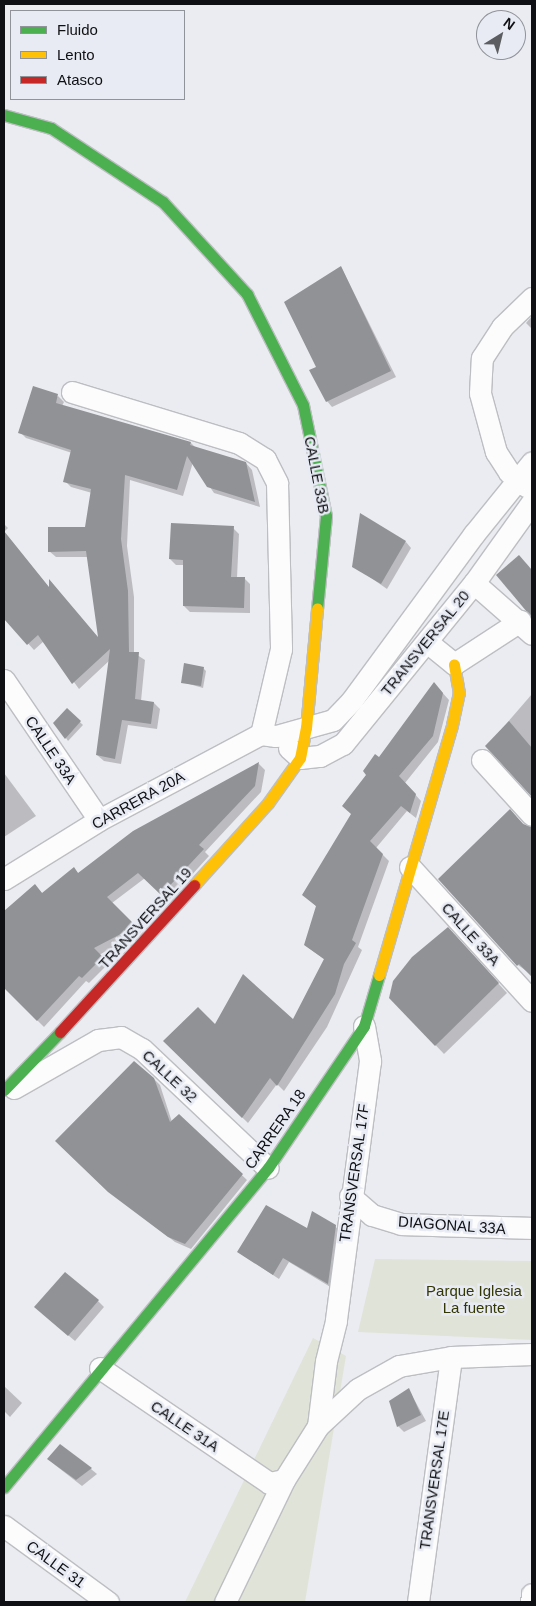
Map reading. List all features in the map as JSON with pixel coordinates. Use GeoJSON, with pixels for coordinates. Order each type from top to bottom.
{"type":"FeatureCollection","features":[{"type":"Feature","properties":{"kind":"main road","name":"CALLE 33B"},"geometry":{"type":"LineString","coordinates":[[4,115],[51,128],[163,202],[247,294],[303,404],[326,516],[306,728],[300,758]]}},
{"type":"Feature","properties":{"kind":"main road","name":"CARRERA 18"},"geometry":{"type":"LineString","coordinates":[[4,1487],[100,1368],[268,1168],[364,1026],[452,725],[459,692],[454,664]]}},
{"type":"Feature","properties":{"kind":"main road","name":"TRANSVERSAL 19"},"geometry":{"type":"LineString","coordinates":[[4,1092],[96,994],[255,817],[300,758]]}},
{"type":"Feature","properties":{"kind":"street"},"geometry":{"type":"LineString","coordinates":[[524,484],[496,452],[480,393],[482,358],[502,327],[532,298]]}},
{"type":"Feature","properties":{"kind":"street"},"geometry":{"type":"LineString","coordinates":[[72,392],[240,443],[265,460],[277,483],[281,649],[269,735],[300,758]]}},
{"type":"Feature","properties":{"kind":"street","name":"TRANSVERSAL 20"},"geometry":{"type":"LineString","coordinates":[[306,728],[334,720],[352,700],[524,484],[532,462]]}},
{"type":"Feature","properties":{"kind":"street","name":"TRANSVERSAL 20"},"geometry":{"type":"LineString","coordinates":[[300,758],[320,756],[343,744],[474,583],[532,502]]}},
{"type":"Feature","properties":{"kind":"street"},"geometry":{"type":"LineString","coordinates":[[427,642],[454,664],[526,628],[474,583]]}},
{"type":"Feature","properties":{"kind":"street","name":"CALLE 33A"},"geometry":{"type":"LineString","coordinates":[[4,680],[99,820]]}},
{"type":"Feature","properties":{"kind":"street","name":"CARRERA 20A"},"geometry":{"type":"LineString","coordinates":[[4,879],[99,820],[269,735],[306,728]]}},
{"type":"Feature","properties":{"kind":"street"},"geometry":{"type":"LineString","coordinates":[[482,760],[532,815]]}},
{"type":"Feature","properties":{"kind":"street","name":"CALLE 33A"},"geometry":{"type":"LineString","coordinates":[[410,867],[532,1001]]}},
{"type":"Feature","properties":{"kind":"street","name":"TRANSVERSAL 17F"},"geometry":{"type":"LineString","coordinates":[[318,1426],[326,1361],[336,1321],[350,1196],[370,1061],[364,1026]]}},
{"type":"Feature","properties":{"kind":"street","name":"CALLE 32"},"geometry":{"type":"LineString","coordinates":[[4,1092],[98,1040],[121,1037],[142,1049],[268,1168]]}},
{"type":"Feature","properties":{"kind":"street","name":"DIAGONAL 33A"},"geometry":{"type":"LineString","coordinates":[[350,1196],[372,1215],[400,1224],[532,1228]]}},
{"type":"Feature","properties":{"kind":"street"},"geometry":{"type":"LineString","coordinates":[[225,1602],[277,1482],[318,1426],[358,1389],[400,1366],[451,1357],[532,1354]]}},
{"type":"Feature","properties":{"kind":"street","name":"TRANSVERSAL 17E"},"geometry":{"type":"LineString","coordinates":[[418,1602],[451,1357]]}},
{"type":"Feature","properties":{"kind":"street","name":"CALLE 31A"},"geometry":{"type":"LineString","coordinates":[[100,1368],[277,1482]]}},
{"type":"Feature","properties":{"kind":"street","name":"CALLE 31"},"geometry":{"type":"LineString","coordinates":[[4,1526],[108,1602]]}},
{"type":"Feature","properties":{"kind":"street"},"geometry":{"type":"LineString","coordinates":[[531,1602],[532,1594]]}},
{"type":"Feature","properties":{"kind":"green space","name":"Parque Iglesia La fuente"},"geometry":{"type":"Polygon","coordinates":[[[375,1259],[532,1261],[532,1340],[358,1332],[375,1259]]]}},
{"type":"Feature","properties":{"kind":"green space"},"geometry":{"type":"Polygon","coordinates":[[[313,1338],[346,1356],[305,1602],[185,1602],[313,1338]]]}},
{"type":"Feature","properties":{"kind":"building"},"geometry":{"type":"Polygon","coordinates":[[[341,266],[391,371],[326,402],[309,370],[316,367],[284,302],[341,266]]]}},
{"type":"Feature","properties":{"kind":"building"},"geometry":{"type":"Polygon","coordinates":[[[33,386],[58,394],[56,403],[191,442],[190,445],[246,462],[255,502],[207,487],[187,456],[177,490],[125,475],[121,539],[128,591],[129,652],[139,652],[135,699],[154,702],[151,724],[122,720],[115,759],[96,755],[110,649],[72,684],[38,635],[27,645],[4,619],[4,531],[49,587],[49,579],[98,637],[86,551],[48,552],[48,527],[85,527],[91,489],[63,482],[71,450],[18,433],[33,386]]]}},
{"type":"Feature","properties":{"kind":"building"},"geometry":{"type":"Polygon","coordinates":[[[360,513],[406,541],[381,584],[352,567],[360,513]]]}},
{"type":"Feature","properties":{"kind":"building"},"geometry":{"type":"Polygon","coordinates":[[[171,523],[234,526],[231,577],[245,577],[244,608],[183,606],[183,560],[169,559],[171,523]]]}},
{"type":"Feature","properties":{"kind":"building"},"geometry":{"type":"Polygon","coordinates":[[[519,555],[532,570],[532,618],[496,575],[519,555]]]}},
{"type":"Feature","properties":{"kind":"building"},"geometry":{"type":"Polygon","coordinates":[[[184,663],[204,667],[201,686],[181,683],[184,663]]]}},
{"type":"Feature","properties":{"kind":"building"},"geometry":{"type":"Polygon","coordinates":[[[434,682],[443,693],[433,736],[399,776],[416,794],[410,813],[401,806],[370,841],[383,854],[352,940],[356,943],[344,964],[335,994],[277,1086],[270,1078],[242,1118],[163,1041],[198,1007],[215,1024],[243,974],[293,1019],[324,959],[304,945],[316,906],[302,895],[351,814],[342,806],[366,775],[363,771],[375,754],[379,757],[434,682]]]}},
{"type":"Feature","properties":{"kind":"building"},"geometry":{"type":"Polygon","coordinates":[[[67,708],[81,721],[65,739],[53,723],[67,708]]]}},
{"type":"Feature","properties":{"kind":"building"},"geometry":{"type":"Polygon","coordinates":[[[509,721],[532,748],[532,797],[485,746],[509,721]]]}},
{"type":"Feature","properties":{"kind":"building"},"geometry":{"type":"Polygon","coordinates":[[[259,762],[255,786],[199,845],[204,849],[161,895],[138,873],[107,897],[136,926],[94,948],[103,957],[82,978],[79,976],[37,1021],[4,988],[4,911],[35,884],[42,893],[74,867],[78,873],[133,831],[259,762]]]}},
{"type":"Feature","properties":{"kind":"building"},"geometry":{"type":"Polygon","coordinates":[[[510,809],[523,824],[532,827],[532,977],[519,964],[517,966],[438,879],[510,809]]]}},
{"type":"Feature","properties":{"kind":"building"},"geometry":{"type":"Polygon","coordinates":[[[448,927],[499,983],[435,1046],[389,998],[393,981],[412,957],[448,927]]]}},
{"type":"Feature","properties":{"kind":"building"},"geometry":{"type":"Polygon","coordinates":[[[134,1061],[154,1078],[170,1122],[179,1114],[243,1174],[185,1244],[168,1237],[108,1192],[55,1141],[134,1061]]]}},
{"type":"Feature","properties":{"kind":"building"},"geometry":{"type":"Polygon","coordinates":[[[266,1205],[307,1228],[312,1211],[336,1225],[328,1284],[283,1258],[273,1275],[237,1252],[266,1205]]]}},
{"type":"Feature","properties":{"kind":"building"},"geometry":{"type":"Polygon","coordinates":[[[65,1272],[99,1300],[68,1336],[34,1307],[65,1272]]]}},
{"type":"Feature","properties":{"kind":"building"},"geometry":{"type":"Polygon","coordinates":[[[409,1388],[421,1415],[397,1427],[389,1401],[409,1388]]]}},
{"type":"Feature","properties":{"kind":"building"},"geometry":{"type":"Polygon","coordinates":[[[60,1444],[92,1468],[76,1480],[47,1459],[60,1444]]]}},
{"type":"Feature","properties":{"kind":"traffic: fast"},"geometry":{"type":"LineString","coordinates":[[4,115],[51,128],[163,202],[247,294],[303,405],[326,516],[317,609]]}},
{"type":"Feature","properties":{"kind":"traffic: fast"},"geometry":{"type":"LineString","coordinates":[[4,1487],[268,1168],[364,1026],[379,975]]}},
{"type":"Feature","properties":{"kind":"traffic: fast"},"geometry":{"type":"LineString","coordinates":[[4,1090],[60,1032]]}},
{"type":"Feature","properties":{"kind":"traffic: slow"},"geometry":{"type":"LineString","coordinates":[[194,885],[268,803],[300,758],[306,728],[317,609]]}},
{"type":"Feature","properties":{"kind":"traffic: slow"},"geometry":{"type":"LineString","coordinates":[[379,975],[452,725],[459,693],[454,664]]}},
{"type":"Feature","properties":{"kind":"traffic: jam"},"geometry":{"type":"LineString","coordinates":[[60,1032],[194,885]]}}]}
